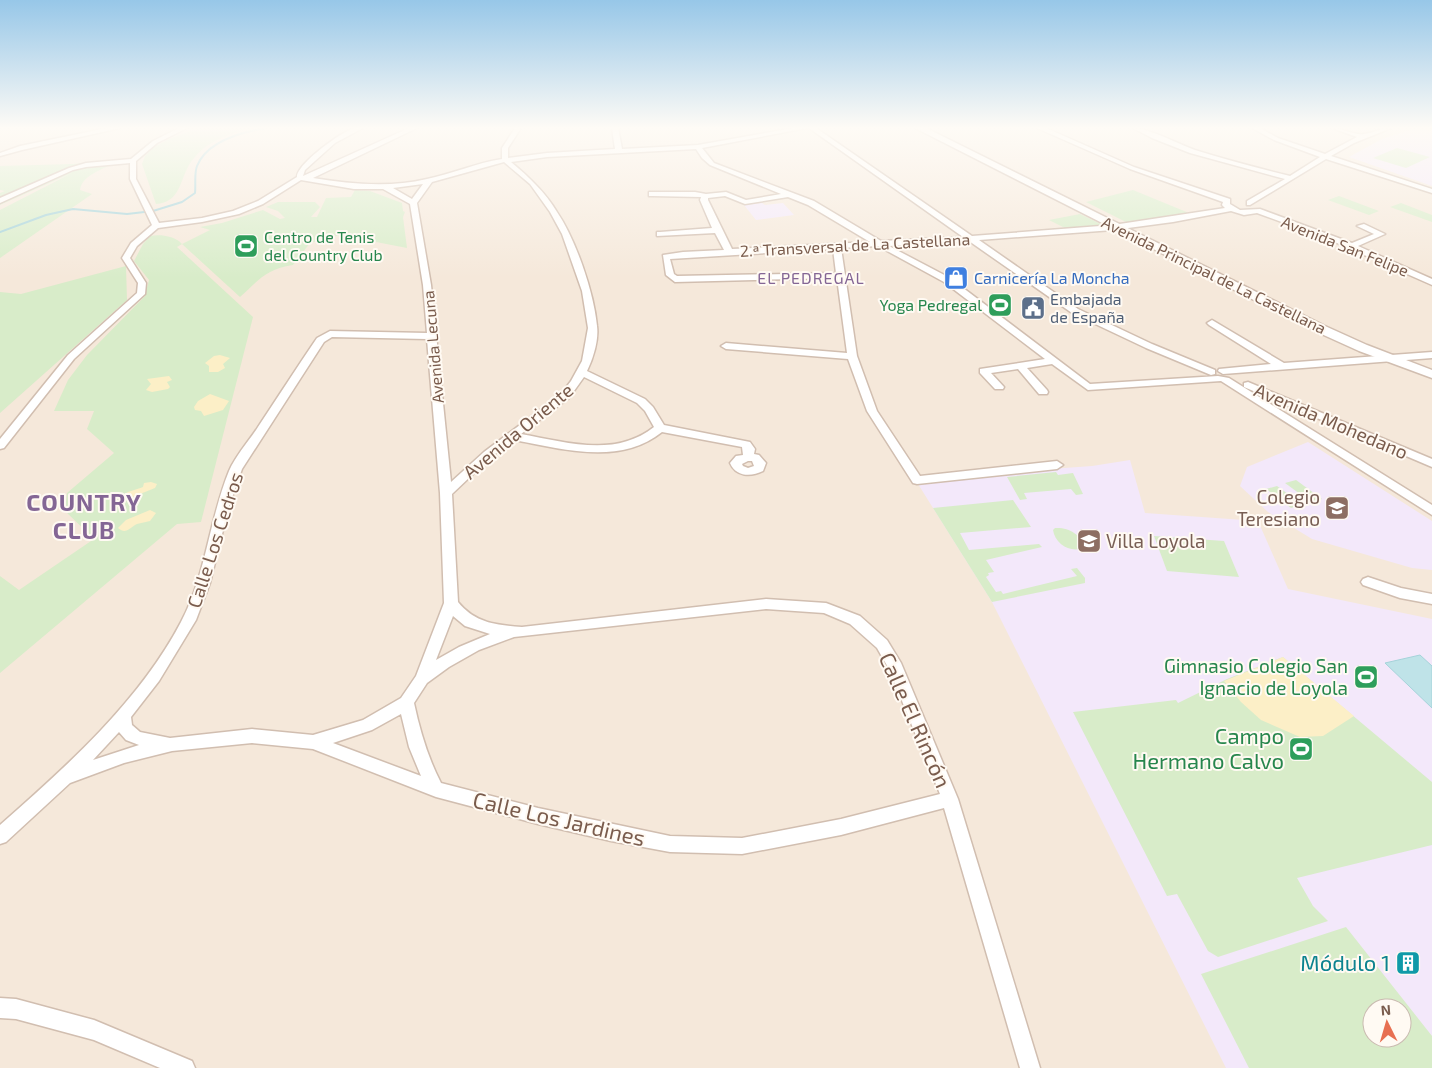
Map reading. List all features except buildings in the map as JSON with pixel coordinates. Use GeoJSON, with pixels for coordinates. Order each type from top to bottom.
{"type":"FeatureCollection","features":[{"type":"Feature","properties":{"kind":"street"},"geometry":{"type":"LineString","coordinates":[[0,201],[51,178]]}},
{"type":"Feature","properties":{"kind":"street"},"geometry":{"type":"LineString","coordinates":[[133,178],[156,226]]}},
{"type":"Feature","properties":{"kind":"street"},"geometry":{"type":"LineString","coordinates":[[0,446],[72,357],[141,294],[142,283],[126,258],[127,254],[142,237],[156,226],[215,218],[239,211],[303,178],[330,184]]}},
{"type":"Feature","properties":{"kind":"street"},"geometry":{"type":"LineString","coordinates":[[281,190],[330,184],[385,187],[430,181],[440,178]]}},
{"type":"Feature","properties":{"kind":"street","name":"Avenida Oriente"},"geometry":{"type":"LineString","coordinates":[[313,742],[367,725],[406,702],[422,679],[451,603],[446,493],[488,454],[565,396],[582,372],[587,361],[593,328],[586,291],[576,258],[554,212],[532,183],[525,178]]}},
{"type":"Feature","properties":{"kind":"street"},"geometry":{"type":"LineString","coordinates":[[748,178],[811,203],[881,245],[947,280],[1084,384],[1221,376],[1402,360],[1432,355]]}},
{"type":"Feature","properties":{"kind":"street","name":"Avenida Mohedano"},"geometry":{"type":"LineString","coordinates":[[882,178],[1075,311],[1149,346],[1432,463]]}},
{"type":"Feature","properties":{"kind":"street","name":"Avenida Principal de La Castellana"},"geometry":{"type":"LineString","coordinates":[[1021,178],[1124,228]]}},
{"type":"Feature","properties":{"kind":"street","name":"Avenida Principal de La Castellana"},"geometry":{"type":"LineString","coordinates":[[1025,178],[1321,329],[1402,360],[1432,374]]}},
{"type":"Feature","properties":{"kind":"street"},"geometry":{"type":"LineString","coordinates":[[1159,178],[1227,202],[1239,200],[1250,203],[1258,206],[1259,209],[1257,211]]}},
{"type":"Feature","properties":{"kind":"street"},"geometry":{"type":"LineString","coordinates":[[1250,203],[1291,178]]}},
{"type":"Feature","properties":{"kind":"street"},"geometry":{"type":"LineString","coordinates":[[1390,178],[1432,192]]}},
{"type":"Feature","properties":{"kind":"street"},"geometry":{"type":"LineString","coordinates":[[385,187],[413,203],[430,181]]}},
{"type":"Feature","properties":{"kind":"street"},"geometry":{"type":"LineString","coordinates":[[652,194],[675,196],[700,194],[705,196],[710,194],[729,194],[746,202],[790,194]]}},
{"type":"Feature","properties":{"kind":"street"},"geometry":{"type":"LineString","coordinates":[[705,196],[704,200],[729,252]]}},
{"type":"Feature","properties":{"kind":"street"},"geometry":{"type":"LineString","coordinates":[[1227,202],[1226,205],[1232,210]]}},
{"type":"Feature","properties":{"kind":"street","name":"Avenida Lecuna"},"geometry":{"type":"LineString","coordinates":[[413,203],[427,285],[446,493]]}},
{"type":"Feature","properties":{"kind":"street","name":"2.ª Transversal de La Castellana"},"geometry":{"type":"LineString","coordinates":[[840,275],[675,279],[670,275],[666,257],[669,255],[837,248],[1124,228],[1232,210],[1248,213],[1257,211]]}},
{"type":"Feature","properties":{"kind":"street","name":"Avenida San Felipe"},"geometry":{"type":"LineString","coordinates":[[1257,211],[1352,246],[1432,282]]}},
{"type":"Feature","properties":{"kind":"street"},"geometry":{"type":"LineString","coordinates":[[1352,246],[1381,234],[1361,226]]}},
{"type":"Feature","properties":{"kind":"street"},"geometry":{"type":"LineString","coordinates":[[660,234],[717,230]]}},
{"type":"Feature","properties":{"kind":"street"},"geometry":{"type":"LineString","coordinates":[[837,248],[852,356],[872,411],[918,480],[1057,465]]}},
{"type":"Feature","properties":{"kind":"street"},"geometry":{"type":"LineString","coordinates":[[1212,323],[1280,366]]}},
{"type":"Feature","properties":{"kind":"street","name":"Calle Los Cedros"},"geometry":{"type":"LineString","coordinates":[[0,836],[68,776],[123,716],[160,668],[188,622],[204,585],[227,490],[236,468],[320,340],[330,334],[432,336]]}},
{"type":"Feature","properties":{"kind":"street"},"geometry":{"type":"LineString","coordinates":[[726,346],[852,356]]}},
{"type":"Feature","properties":{"kind":"street"},"geometry":{"type":"LineString","coordinates":[[1221,376],[1280,366],[1402,360],[1432,361]]}},
{"type":"Feature","properties":{"kind":"street","name":"Avenida Principal de La Castellana"},"geometry":{"type":"LineString","coordinates":[[1402,360],[1432,368]]}},
{"type":"Feature","properties":{"kind":"street"},"geometry":{"type":"LineString","coordinates":[[999,386],[984,372],[986,370],[1055,361]]}},
{"type":"Feature","properties":{"kind":"street"},"geometry":{"type":"LineString","coordinates":[[1020,366],[1043,392]]}},
{"type":"Feature","properties":{"kind":"street"},"geometry":{"type":"LineString","coordinates":[[582,372],[641,401],[650,409],[660,428]]}},
{"type":"Feature","properties":{"kind":"street"},"geometry":{"type":"LineString","coordinates":[[1221,376],[1432,511]]}},
{"type":"Feature","properties":{"kind":"street"},"geometry":{"type":"LineString","coordinates":[[1314,436],[1312,430],[1319,425],[1341,426]]}},
{"type":"Feature","properties":{"kind":"street"},"geometry":{"type":"LineString","coordinates":[[511,436],[580,447],[612,449],[642,443],[653,436],[660,428]]}},
{"type":"Feature","properties":{"kind":"street"},"geometry":{"type":"LineString","coordinates":[[660,428],[746,444],[749,449],[748,456]]}},
{"type":"Feature","properties":{"kind":"street"},"geometry":{"type":"LineString","coordinates":[[1368,582],[1400,593],[1432,599]]}},
{"type":"Feature","properties":{"kind":"street","name":"Calle El Rincón"},"geometry":{"type":"LineString","coordinates":[[451,603],[464,619],[475,624],[492,629],[522,632]]}},
{"type":"Feature","properties":{"kind":"street","name":"Calle El Rincón"},"geometry":{"type":"LineString","coordinates":[[422,679],[455,654],[493,638],[522,632],[766,604],[826,608],[855,620],[882,644],[896,667],[950,799],[1030,1068]]}},
{"type":"Feature","properties":{"kind":"street"},"geometry":{"type":"LineString","coordinates":[[406,702],[416,747],[426,772],[436,789]]}},
{"type":"Feature","properties":{"kind":"street","name":"Calle Los Jardines"},"geometry":{"type":"LineString","coordinates":[[123,716],[125,729],[131,735],[172,744]]}},
{"type":"Feature","properties":{"kind":"street","name":"Calle Los Jardines"},"geometry":{"type":"LineString","coordinates":[[68,776],[124,756],[172,744],[252,736],[313,742],[436,789],[611,834],[670,844],[733,846],[742,846],[841,827],[950,799]]}},
{"type":"Feature","properties":{"kind":"street"},"geometry":{"type":"LineString","coordinates":[[0,1008],[16,1009],[94,1030],[185,1068]]}},
{"type":"Feature","properties":{"kind":"shaded area"},"geometry":{"type":"Polygon","coordinates":[[[0,178],[1432,178],[1432,1068],[0,1068],[0,178]]]}},
{"type":"Feature","properties":{"kind":"shaded area"},"geometry":{"type":"Polygon","coordinates":[[[1409,178],[1432,178],[1432,186],[1409,178]]]}},
{"type":"Feature","properties":{"kind":"shaded area"},"geometry":{"type":"Polygon","coordinates":[[[762,203],[765,205],[783,203],[794,215],[756,220],[744,205],[762,203]]]}},
{"type":"Feature","properties":{"kind":"shaded area","name":"Colegio Teresiano"},"geometry":{"type":"Polygon","coordinates":[[[1308,442],[1432,521],[1432,570],[1412,568],[1312,539],[1268,512],[1240,486],[1247,467],[1308,442]]]}},
{"type":"Feature","properties":{"kind":"shaded area"},"geometry":{"type":"Polygon","coordinates":[[[1130,460],[1145,513],[1258,521],[1288,589],[1432,619],[1432,1068],[1226,1068],[992,602],[918,484],[997,473],[1092,466],[1130,460]]]}},
{"type":"Feature","properties":{"kind":"green space"},"geometry":{"type":"Polygon","coordinates":[[[0,178],[61,178],[0,205],[0,193],[5,191],[0,190],[0,178]]]}},
{"type":"Feature","properties":{"kind":"green space"},"geometry":{"type":"Polygon","coordinates":[[[63,178],[87,178],[81,185],[80,190],[92,194],[0,258],[0,210],[63,178]]]}},
{"type":"Feature","properties":{"kind":"green space"},"geometry":{"type":"Polygon","coordinates":[[[147,178],[183,178],[178,190],[170,200],[156,204],[147,178]]]}},
{"type":"Feature","properties":{"kind":"green space","name":"Centro de Tenis del Country Club"},"geometry":{"type":"Polygon","coordinates":[[[355,190],[370,191],[402,203],[403,211],[405,212],[403,217],[407,248],[340,235],[310,243],[293,265],[269,272],[240,297],[182,244],[210,230],[200,227],[222,223],[263,210],[280,219],[285,218],[278,211],[266,207],[278,202],[315,202],[320,207],[311,217],[317,217],[326,198],[351,197],[355,190]]]}},
{"type":"Feature","properties":{"kind":"green space"},"geometry":{"type":"Polygon","coordinates":[[[1133,190],[1189,213],[1132,225],[1086,202],[1133,190]]]}},
{"type":"Feature","properties":{"kind":"green space"},"geometry":{"type":"Polygon","coordinates":[[[1339,196],[1379,211],[1369,215],[1328,200],[1339,196]]]}},
{"type":"Feature","properties":{"kind":"green space"},"geometry":{"type":"Polygon","coordinates":[[[1401,203],[1432,215],[1432,222],[1390,207],[1401,203]]]}},
{"type":"Feature","properties":{"kind":"green space"},"geometry":{"type":"Polygon","coordinates":[[[1080,214],[1105,226],[1073,232],[1049,220],[1080,214]]]}},
{"type":"Feature","properties":{"kind":"green space"},"geometry":{"type":"Polygon","coordinates":[[[158,235],[171,237],[182,244],[177,247],[253,317],[201,522],[177,524],[0,673],[0,576],[19,590],[94,539],[65,511],[67,493],[114,453],[87,429],[94,411],[54,411],[68,380],[87,355],[145,296],[149,280],[134,261],[143,244],[150,236],[158,235]]]}},
{"type":"Feature","properties":{"kind":"green space"},"geometry":{"type":"Polygon","coordinates":[[[126,266],[127,300],[0,413],[0,292],[21,294],[126,266]]]}},
{"type":"Feature","properties":{"kind":"green space"},"geometry":{"type":"Polygon","coordinates":[[[1056,472],[1058,475],[1073,473],[1083,494],[1076,495],[1071,489],[1024,493],[1027,499],[1020,500],[1007,477],[1056,472]]]}},
{"type":"Feature","properties":{"kind":"green space"},"geometry":{"type":"Polygon","coordinates":[[[1296,480],[1322,499],[1311,502],[1285,483],[1296,480]]]}},
{"type":"Feature","properties":{"kind":"green space"},"geometry":{"type":"Polygon","coordinates":[[[1277,486],[1302,504],[1291,508],[1266,489],[1277,486]]]}},
{"type":"Feature","properties":{"kind":"green space"},"geometry":{"type":"Polygon","coordinates":[[[1013,500],[1031,527],[960,533],[969,550],[1039,544],[1042,547],[986,560],[994,572],[988,573],[989,575],[986,577],[996,592],[1001,591],[1003,594],[1077,576],[1071,569],[1077,568],[1085,578],[1085,583],[992,602],[933,508],[1013,500]]]}},
{"type":"Feature","properties":{"kind":"green space"},"geometry":{"type":"Polygon","coordinates":[[[1055,528],[1074,532],[1080,539],[1083,548],[1073,549],[1064,546],[1054,535],[1053,530],[1055,528]]]}},
{"type":"Feature","properties":{"kind":"green space"},"geometry":{"type":"Polygon","coordinates":[[[1154,536],[1224,541],[1239,577],[1167,571],[1154,536]]]}},
{"type":"Feature","properties":{"kind":"green space"},"geometry":{"type":"Polygon","coordinates":[[[1283,657],[1432,782],[1432,845],[1297,878],[1313,906],[1328,921],[1218,957],[1208,951],[1177,894],[1167,896],[1073,712],[1176,700],[1178,703],[1227,679],[1283,657]]]}},
{"type":"Feature","properties":{"kind":"green space"},"geometry":{"type":"Polygon","coordinates":[[[1346,927],[1402,998],[1362,998],[1362,1048],[1412,1048],[1412,1011],[1432,1036],[1432,1068],[1249,1068],[1201,974],[1346,927]]]}},
{"type":"Feature","properties":{"kind":"sand"},"geometry":{"type":"Polygon","coordinates":[[[220,355],[230,358],[223,364],[225,368],[218,372],[209,372],[209,366],[205,363],[214,356],[220,355]]]}},
{"type":"Feature","properties":{"kind":"sand"},"geometry":{"type":"Polygon","coordinates":[[[169,376],[172,380],[167,382],[170,387],[168,389],[152,392],[146,390],[151,384],[147,379],[169,376]]]}},
{"type":"Feature","properties":{"kind":"sand"},"geometry":{"type":"Polygon","coordinates":[[[210,394],[229,401],[223,410],[204,416],[201,411],[195,410],[194,407],[198,401],[210,394]]]}},
{"type":"Feature","properties":{"kind":"sand"},"geometry":{"type":"Polygon","coordinates":[[[151,482],[157,484],[155,488],[120,502],[120,499],[125,494],[143,487],[144,483],[151,482]]]}},
{"type":"Feature","properties":{"kind":"sand"},"geometry":{"type":"Polygon","coordinates":[[[150,510],[156,513],[150,521],[137,524],[125,531],[118,528],[126,520],[150,510]]]}},
{"type":"Feature","properties":{"kind":"sand"},"geometry":{"type":"Polygon","coordinates":[[[1283,657],[1354,716],[1323,736],[1300,737],[1261,720],[1241,702],[1224,681],[1283,657]]]}},
{"type":"Feature","properties":{"kind":"water"},"geometry":{"type":"Polygon","coordinates":[[[1420,655],[1432,666],[1432,708],[1385,663],[1420,655]]]}},
{"type":"Feature","properties":{"kind":"waterway"},"geometry":{"type":"LineString","coordinates":[[0,232],[46,215],[73,209],[127,214],[153,211],[182,202],[195,193],[195,178]]}},
{"type":"Feature","properties":{"kind":"place","name":"Centro de Tenis del Country Club"},"geometry":{"type":"Point","coordinates":[246,246]}},
{"type":"Feature","properties":{"kind":"place","name":"Carnicería La Moncha"},"geometry":{"type":"Point","coordinates":[956,278]}},
{"type":"Feature","properties":{"kind":"place","name":"Yoga Pedregal"},"geometry":{"type":"Point","coordinates":[1000,305]}},
{"type":"Feature","properties":{"kind":"place","name":"Embajada de España"},"geometry":{"type":"Point","coordinates":[1033,308]}},
{"type":"Feature","properties":{"kind":"place","name":"Colegio Teresiano"},"geometry":{"type":"Point","coordinates":[1337,508]}},
{"type":"Feature","properties":{"kind":"place","name":"Villa Loyola"},"geometry":{"type":"Point","coordinates":[1089,541]}},
{"type":"Feature","properties":{"kind":"place","name":"Gimnasio Colegio San Ignacio de Loyola"},"geometry":{"type":"Point","coordinates":[1366,677]}},
{"type":"Feature","properties":{"kind":"place","name":"Campo Hermano Calvo"},"geometry":{"type":"Point","coordinates":[1301,749]}},
{"type":"Feature","properties":{"kind":"place","name":"Módulo 1"},"geometry":{"type":"Point","coordinates":[1408,963]}},
{"type":"Feature","properties":{"kind":"district","name":"EL PEDREGAL"},"geometry":{"type":"Point","coordinates":[811,278]}},
{"type":"Feature","properties":{"kind":"district","name":"COUNTRY CLUB"},"geometry":{"type":"Point","coordinates":[84,517]}}]}
